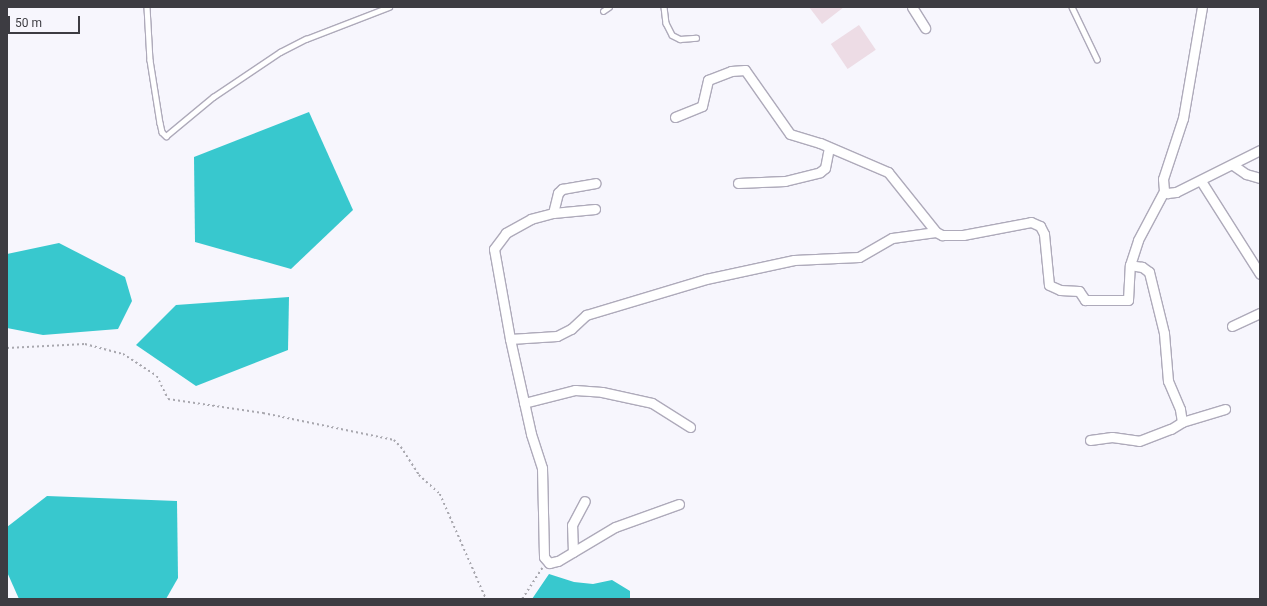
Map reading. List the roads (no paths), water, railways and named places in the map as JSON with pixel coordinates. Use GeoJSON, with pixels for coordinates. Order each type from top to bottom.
{"type":"FeatureCollection","features":[{"type":"Feature","properties":{"kind":"street"},"geometry":{"type":"LineString","coordinates":[[912,7],[924,28]]}},
{"type":"Feature","properties":{"kind":"street"},"geometry":{"type":"LineString","coordinates":[[510,340],[557,336],[571,329],[586,315],[706,279],[794,260],[859,256],[892,238],[936,232],[963,235],[1016,224],[1035,223],[1042,228],[1044,234],[1049,285],[1060,290],[1079,291],[1085,300],[1128,300],[1130,265],[1138,240],[1164,191],[1163,179],[1183,118],[1202,7]]}},
{"type":"Feature","properties":{"kind":"street"},"geometry":{"type":"LineString","coordinates":[[675,117],[702,106],[708,80],[721,73],[740,69],[745,70],[755,81],[790,134],[888,172],[936,232]]}},
{"type":"Feature","properties":{"kind":"street"},"geometry":{"type":"LineString","coordinates":[[738,183],[785,181],[820,172],[825,168],[829,148]]}},
{"type":"Feature","properties":{"kind":"street"},"geometry":{"type":"LineString","coordinates":[[1164,191],[1167,193],[1176,192],[1201,181],[1260,150]]}},
{"type":"Feature","properties":{"kind":"street"},"geometry":{"type":"LineString","coordinates":[[1233,165],[1246,174],[1260,178]]}},
{"type":"Feature","properties":{"kind":"street"},"geometry":{"type":"LineString","coordinates":[[1201,181],[1260,274]]}},
{"type":"Feature","properties":{"kind":"street"},"geometry":{"type":"LineString","coordinates":[[553,213],[558,193],[562,189],[595,183]]}},
{"type":"Feature","properties":{"kind":"street"},"geometry":{"type":"LineString","coordinates":[[595,209],[553,213],[519,224],[506,233],[494,249],[510,340],[524,403],[542,468],[542,545],[544,557],[547,562],[554,562],[615,527],[679,504]]}},
{"type":"Feature","properties":{"kind":"street"},"geometry":{"type":"LineString","coordinates":[[1130,265],[1142,267],[1149,272],[1164,333],[1168,381],[1180,409],[1182,422]]}},
{"type":"Feature","properties":{"kind":"street"},"geometry":{"type":"LineString","coordinates":[[1232,326],[1260,313]]}},
{"type":"Feature","properties":{"kind":"street"},"geometry":{"type":"LineString","coordinates":[[524,403],[575,390],[602,392],[652,403],[690,427]]}},
{"type":"Feature","properties":{"kind":"street"},"geometry":{"type":"LineString","coordinates":[[1090,440],[1112,437],[1139,441],[1171,429],[1182,422],[1225,409]]}},
{"type":"Feature","properties":{"kind":"street"},"geometry":{"type":"LineString","coordinates":[[573,552],[572,525],[584,501]]}},
{"type":"Feature","properties":{"kind":"lane"},"geometry":{"type":"LineString","coordinates":[[148,7],[150,60],[160,123],[162,132],[166,136],[213,98],[280,52],[306,39],[389,7]]}},
{"type":"Feature","properties":{"kind":"lane"},"geometry":{"type":"LineString","coordinates":[[603,11],[609,7]]}},
{"type":"Feature","properties":{"kind":"lane"},"geometry":{"type":"LineString","coordinates":[[664,7],[666,23],[672,35],[680,39],[696,38]]}},
{"type":"Feature","properties":{"kind":"lane"},"geometry":{"type":"LineString","coordinates":[[1072,7],[1097,59]]}},
{"type":"Feature","properties":{"kind":"water"},"geometry":{"type":"Polygon","coordinates":[[[309,112],[353,210],[291,269],[195,242],[194,157],[309,112]]]}},
{"type":"Feature","properties":{"kind":"water"},"geometry":{"type":"Polygon","coordinates":[[[59,243],[125,277],[132,301],[118,329],[43,335],[7,328],[7,254],[59,243]]]}},
{"type":"Feature","properties":{"kind":"water"},"geometry":{"type":"Polygon","coordinates":[[[289,297],[288,350],[196,386],[136,345],[176,305],[289,297]]]}},
{"type":"Feature","properties":{"kind":"water"},"geometry":{"type":"Polygon","coordinates":[[[47,496],[177,501],[178,578],[166,599],[19,599],[7,572],[7,527],[47,496]]]}},
{"type":"Feature","properties":{"kind":"water"},"geometry":{"type":"Polygon","coordinates":[[[549,574],[574,582],[593,584],[612,580],[630,591],[630,599],[532,599],[549,574]]]}}]}
